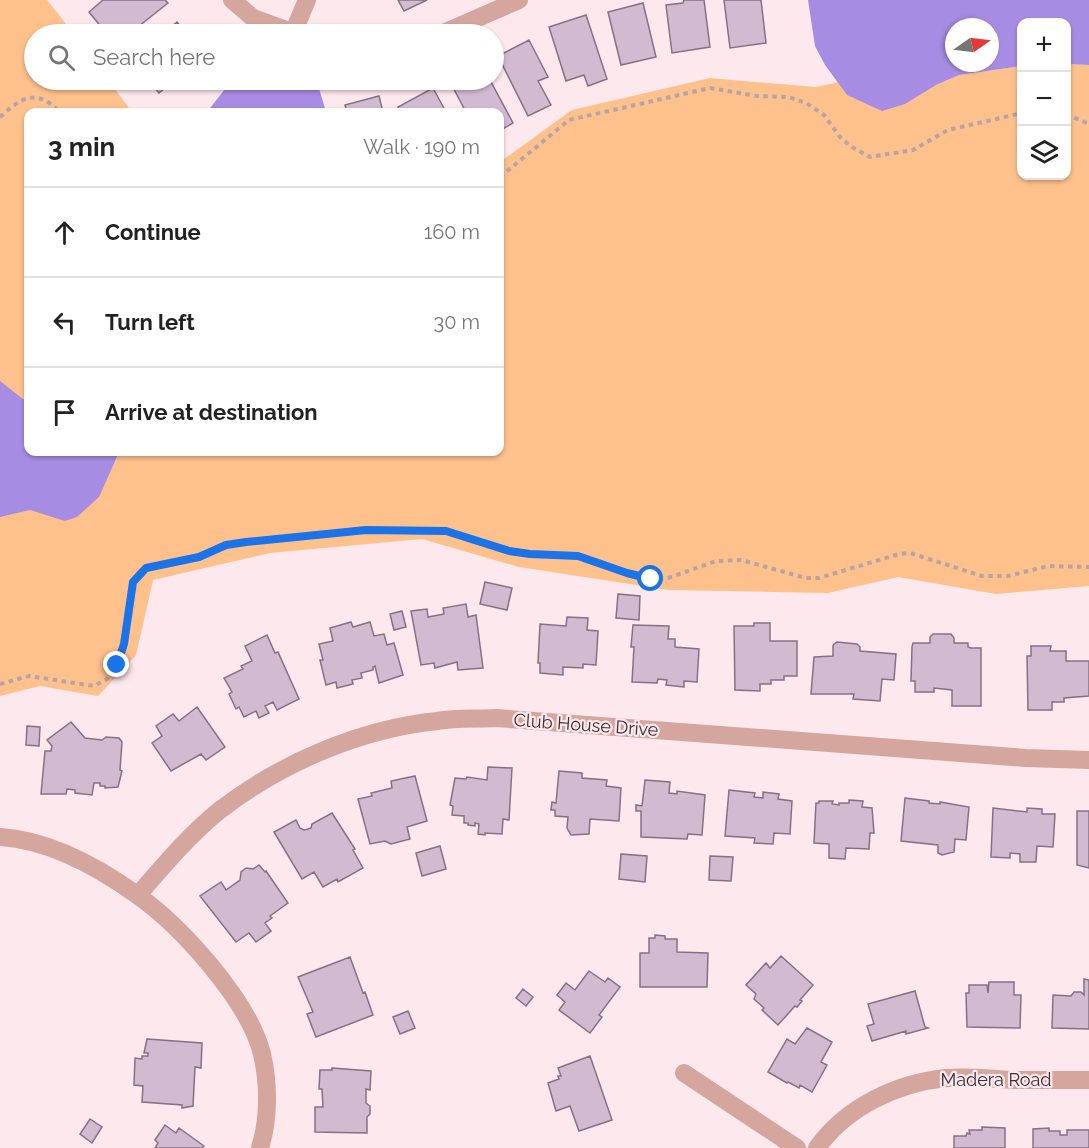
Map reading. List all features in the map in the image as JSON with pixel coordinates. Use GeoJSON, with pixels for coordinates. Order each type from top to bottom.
{"type":"FeatureCollection","features":[{"type":"Feature","properties":{"kind":"street"},"geometry":{"type":"LineString","coordinates":[[232,0],[253,18],[269,24]]}},
{"type":"Feature","properties":{"kind":"street"},"geometry":{"type":"LineString","coordinates":[[299,24],[307,0]]}},
{"type":"Feature","properties":{"kind":"street"},"geometry":{"type":"LineString","coordinates":[[464,24],[519,0]]}},
{"type":"Feature","properties":{"kind":"street","name":"Club House Drive"},"geometry":{"type":"LineString","coordinates":[[138,895],[177,850],[220,810],[269,777],[322,751],[378,732],[436,721],[496,718],[1026,759],[1089,760]]}},
{"type":"Feature","properties":{"kind":"street"},"geometry":{"type":"LineString","coordinates":[[0,837],[12,838],[57,851],[99,871],[138,895],[184,937],[225,983],[247,1016],[262,1053],[267,1093],[264,1133],[260,1148]]}},
{"type":"Feature","properties":{"kind":"street"},"geometry":{"type":"LineString","coordinates":[[684,1072],[797,1148]]}},
{"type":"Feature","properties":{"kind":"street","name":"Madera Road"},"geometry":{"type":"LineString","coordinates":[[817,1148],[845,1118],[871,1101],[896,1089],[924,1082],[946,1078],[1089,1080]]}},
{"type":"Feature","properties":{"kind":"path"},"geometry":{"type":"LineString","coordinates":[[504,174],[569,120],[710,88],[757,96],[788,97],[806,103],[824,115],[840,137],[850,146],[870,157],[913,150],[948,130],[1017,114]]}},
{"type":"Feature","properties":{"kind":"path"},"geometry":{"type":"LineString","coordinates":[[0,117],[17,102],[26,98],[39,98],[56,108]]}},
{"type":"Feature","properties":{"kind":"path"},"geometry":{"type":"LineString","coordinates":[[1071,116],[1089,124]]}},
{"type":"Feature","properties":{"kind":"path"},"geometry":{"type":"LineString","coordinates":[[0,684],[29,676],[94,686],[107,679],[117,665],[124,644],[133,582],[146,568],[199,557],[226,545],[246,542],[366,530],[446,531],[509,551],[578,556],[651,579],[668,578],[716,561],[741,560],[806,578],[819,578],[899,554],[910,553],[982,576],[1008,576],[1048,566],[1089,567]]}},
{"type":"Feature","properties":{"kind":"shaded area"},"geometry":{"type":"Polygon","coordinates":[[[0,0],[47,0],[66,24],[24,24],[24,90],[116,90],[129,108],[24,108],[24,456],[504,456],[504,159],[572,110],[710,78],[815,87],[839,82],[847,95],[936,85],[959,75],[999,72],[999,69],[1017,67],[1017,180],[1071,180],[1071,64],[1089,65],[1089,586],[996,594],[898,577],[828,593],[669,590],[519,567],[422,539],[270,553],[153,580],[136,655],[98,696],[40,686],[0,696],[0,0]]]}},
{"type":"Feature","properties":{"kind":"shaded area"},"geometry":{"type":"Polygon","coordinates":[[[808,0],[1089,0],[1089,65],[1071,64],[1071,18],[1017,18],[1017,67],[999,69],[999,18],[945,18],[945,72],[980,72],[959,75],[936,85],[905,104],[882,111],[847,95],[825,65],[815,46],[808,0]]]}},
{"type":"Feature","properties":{"kind":"shaded area"},"geometry":{"type":"Polygon","coordinates":[[[224,90],[319,90],[325,108],[210,108],[224,90]]]}},
{"type":"Feature","properties":{"kind":"shaded area"},"geometry":{"type":"Polygon","coordinates":[[[0,381],[24,400],[24,456],[117,456],[99,497],[77,517],[65,521],[30,510],[0,517],[0,381]]]}},
{"type":"Feature","properties":{"kind":"building"},"geometry":{"type":"Polygon","coordinates":[[[103,0],[165,0],[168,3],[142,24],[99,24],[89,12],[103,0]]]}},
{"type":"Feature","properties":{"kind":"building"},"geometry":{"type":"Polygon","coordinates":[[[398,0],[427,0],[404,11],[398,0]]]}},
{"type":"Feature","properties":{"kind":"building"},"geometry":{"type":"Polygon","coordinates":[[[684,0],[704,0],[710,47],[672,53],[666,5],[683,3],[684,0]]]}},
{"type":"Feature","properties":{"kind":"building"},"geometry":{"type":"Polygon","coordinates":[[[724,0],[761,0],[766,43],[730,48],[724,0]]]}},
{"type":"Feature","properties":{"kind":"building"},"geometry":{"type":"Polygon","coordinates":[[[643,3],[656,57],[621,65],[608,12],[643,3]]]}},
{"type":"Feature","properties":{"kind":"building"},"geometry":{"type":"Polygon","coordinates":[[[586,15],[607,79],[588,86],[584,75],[566,81],[549,27],[586,15]]]}},
{"type":"Feature","properties":{"kind":"building"},"geometry":{"type":"Polygon","coordinates":[[[529,40],[548,77],[538,81],[551,105],[528,116],[504,68],[504,53],[529,40]]]}},
{"type":"Feature","properties":{"kind":"building"},"geometry":{"type":"Polygon","coordinates":[[[429,90],[434,90],[444,108],[399,108],[429,90]]]}},
{"type":"Feature","properties":{"kind":"building"},"geometry":{"type":"Polygon","coordinates":[[[454,90],[495,90],[513,123],[504,128],[504,108],[464,108],[454,90]]]}},
{"type":"Feature","properties":{"kind":"building"},"geometry":{"type":"Polygon","coordinates":[[[379,96],[382,108],[346,108],[345,105],[379,96]]]}},
{"type":"Feature","properties":{"kind":"building"},"geometry":{"type":"Polygon","coordinates":[[[485,582],[512,588],[507,610],[480,604],[485,582]]]}},
{"type":"Feature","properties":{"kind":"building"},"geometry":{"type":"Polygon","coordinates":[[[618,594],[640,596],[639,620],[616,618],[618,594]]]}},
{"type":"Feature","properties":{"kind":"building"},"geometry":{"type":"Polygon","coordinates":[[[466,604],[468,617],[476,615],[483,668],[458,670],[457,662],[435,668],[434,663],[421,665],[411,611],[427,609],[428,617],[444,614],[443,608],[466,604]]]}},
{"type":"Feature","properties":{"kind":"building"},"geometry":{"type":"Polygon","coordinates":[[[402,611],[406,627],[394,630],[390,614],[402,611]]]}},
{"type":"Feature","properties":{"kind":"building"},"geometry":{"type":"Polygon","coordinates":[[[567,617],[588,618],[587,630],[598,631],[596,665],[583,664],[583,668],[563,667],[563,675],[540,673],[540,663],[538,663],[540,624],[566,626],[567,617]]]}},
{"type":"Feature","properties":{"kind":"building"},"geometry":{"type":"Polygon","coordinates":[[[351,622],[353,627],[370,622],[374,636],[384,634],[387,645],[394,643],[403,675],[379,683],[375,666],[373,670],[361,673],[362,678],[352,680],[353,684],[337,688],[336,682],[326,685],[319,644],[333,641],[330,628],[351,622]]]}},
{"type":"Feature","properties":{"kind":"building"},"geometry":{"type":"Polygon","coordinates":[[[754,623],[770,623],[770,641],[797,641],[797,676],[784,676],[784,680],[771,680],[771,684],[760,684],[760,691],[735,690],[734,626],[754,626],[754,623]]]}},
{"type":"Feature","properties":{"kind":"building"},"geometry":{"type":"Polygon","coordinates":[[[633,625],[669,626],[668,639],[675,639],[675,647],[699,649],[697,682],[684,681],[684,687],[666,685],[667,680],[658,679],[657,683],[632,682],[633,625]]]}},
{"type":"Feature","properties":{"kind":"building"},"geometry":{"type":"Polygon","coordinates":[[[933,634],[951,634],[954,643],[968,643],[968,647],[981,648],[981,706],[952,706],[952,690],[934,688],[934,692],[915,692],[915,681],[911,681],[913,643],[930,643],[930,637],[933,634]]]}},
{"type":"Feature","properties":{"kind":"building"},"geometry":{"type":"Polygon","coordinates":[[[267,635],[275,653],[278,652],[299,699],[277,710],[273,702],[265,706],[269,713],[259,718],[256,711],[244,717],[239,707],[236,709],[229,694],[232,692],[224,678],[243,669],[241,666],[252,661],[245,646],[267,635]]]}},
{"type":"Feature","properties":{"kind":"building"},"geometry":{"type":"Polygon","coordinates":[[[837,642],[857,644],[860,651],[896,654],[894,680],[882,679],[880,701],[853,699],[854,694],[811,694],[814,657],[833,656],[833,645],[837,642]]]}},
{"type":"Feature","properties":{"kind":"building"},"geometry":{"type":"Polygon","coordinates":[[[1031,646],[1051,646],[1050,651],[1066,651],[1066,661],[1089,661],[1089,696],[1064,698],[1064,702],[1052,702],[1052,710],[1028,710],[1027,656],[1031,656],[1031,646]]]}},
{"type":"Feature","properties":{"kind":"building"},"geometry":{"type":"Polygon","coordinates":[[[197,707],[225,747],[206,760],[201,754],[171,771],[152,743],[162,736],[156,726],[173,714],[179,721],[197,707]]]}},
{"type":"Feature","properties":{"kind":"building"},"geometry":{"type":"Polygon","coordinates":[[[71,722],[85,738],[102,740],[106,737],[119,738],[122,742],[120,770],[122,771],[118,787],[105,788],[105,786],[100,786],[100,783],[94,783],[92,795],[75,793],[75,790],[67,789],[66,794],[41,794],[45,751],[51,751],[52,746],[47,740],[71,722]]]}},
{"type":"Feature","properties":{"kind":"building"},"geometry":{"type":"Polygon","coordinates":[[[27,726],[40,727],[39,746],[26,745],[27,726]]]}},
{"type":"Feature","properties":{"kind":"building"},"geometry":{"type":"Polygon","coordinates":[[[488,767],[512,768],[509,820],[503,819],[502,834],[478,834],[479,824],[468,825],[464,823],[464,816],[452,815],[453,806],[450,805],[455,778],[487,780],[488,767]]]}},
{"type":"Feature","properties":{"kind":"building"},"geometry":{"type":"Polygon","coordinates":[[[559,771],[582,773],[582,778],[607,780],[606,786],[621,788],[619,821],[590,819],[589,834],[571,835],[567,828],[568,817],[555,816],[555,810],[551,810],[552,802],[556,803],[559,771]]]}},
{"type":"Feature","properties":{"kind":"building"},"geometry":{"type":"Polygon","coordinates":[[[415,776],[427,821],[407,827],[410,839],[391,844],[385,841],[370,844],[358,799],[392,788],[391,781],[415,776]]]}},
{"type":"Feature","properties":{"kind":"building"},"geometry":{"type":"Polygon","coordinates":[[[645,780],[670,782],[669,793],[677,794],[677,791],[705,795],[702,835],[688,834],[687,839],[641,837],[641,811],[636,811],[636,805],[642,806],[645,780]]]}},
{"type":"Feature","properties":{"kind":"building"},"geometry":{"type":"Polygon","coordinates":[[[729,790],[755,793],[754,797],[763,798],[763,792],[779,794],[778,799],[792,801],[790,834],[774,833],[773,844],[754,843],[755,838],[725,836],[729,790]]]}},
{"type":"Feature","properties":{"kind":"building"},"geometry":{"type":"Polygon","coordinates":[[[905,798],[969,807],[966,840],[955,839],[954,852],[942,855],[938,853],[938,845],[901,841],[905,798]]]}},
{"type":"Feature","properties":{"kind":"building"},"geometry":{"type":"Polygon","coordinates":[[[849,800],[863,801],[862,807],[872,808],[874,833],[870,833],[869,849],[846,848],[845,859],[829,858],[829,844],[814,843],[816,803],[833,801],[832,804],[839,805],[839,803],[849,803],[849,800]]]}},
{"type":"Feature","properties":{"kind":"building"},"geometry":{"type":"Polygon","coordinates":[[[993,808],[1027,812],[1027,808],[1042,809],[1042,814],[1055,814],[1053,847],[1037,846],[1036,862],[1020,862],[1020,854],[1010,853],[1010,858],[991,857],[993,808]]]}},
{"type":"Feature","properties":{"kind":"building"},"geometry":{"type":"Polygon","coordinates":[[[1077,811],[1089,811],[1089,868],[1077,865],[1077,811]]]}},
{"type":"Feature","properties":{"kind":"building"},"geometry":{"type":"Polygon","coordinates":[[[332,813],[355,849],[353,850],[363,868],[338,882],[337,879],[323,887],[314,872],[302,879],[274,832],[296,820],[300,828],[308,829],[312,824],[332,813]]]}},
{"type":"Feature","properties":{"kind":"building"},"geometry":{"type":"Polygon","coordinates":[[[440,846],[446,869],[422,876],[416,853],[440,846]]]}},
{"type":"Feature","properties":{"kind":"building"},"geometry":{"type":"Polygon","coordinates":[[[621,854],[647,856],[645,882],[619,879],[621,854]]]}},
{"type":"Feature","properties":{"kind":"building"},"geometry":{"type":"Polygon","coordinates":[[[710,856],[733,857],[731,881],[709,880],[710,856]]]}},
{"type":"Feature","properties":{"kind":"building"},"geometry":{"type":"Polygon","coordinates":[[[259,865],[266,871],[288,903],[270,916],[272,918],[265,923],[271,931],[256,942],[249,933],[236,942],[200,896],[221,882],[226,890],[240,880],[241,872],[246,868],[253,869],[259,865]]]}},
{"type":"Feature","properties":{"kind":"building"},"geometry":{"type":"Polygon","coordinates":[[[655,935],[665,936],[665,939],[677,939],[677,952],[708,953],[707,987],[640,987],[640,953],[649,953],[649,938],[655,938],[655,935]]]}},
{"type":"Feature","properties":{"kind":"building"},"geometry":{"type":"Polygon","coordinates":[[[781,956],[813,985],[797,1007],[795,1006],[778,1025],[762,1010],[764,1008],[754,999],[756,994],[746,985],[766,963],[770,968],[781,956]]]}},
{"type":"Feature","properties":{"kind":"building"},"geometry":{"type":"Polygon","coordinates":[[[350,957],[373,1015],[316,1037],[307,1014],[313,1012],[298,977],[350,957]]]}},
{"type":"Feature","properties":{"kind":"building"},"geometry":{"type":"Polygon","coordinates":[[[589,971],[605,982],[608,978],[620,987],[599,1015],[602,1017],[590,1033],[559,1010],[565,1002],[557,995],[566,983],[575,990],[589,971]]]}},
{"type":"Feature","properties":{"kind":"building"},"geometry":{"type":"Polygon","coordinates":[[[1084,979],[1089,980],[1089,1029],[1052,1028],[1053,995],[1071,996],[1074,992],[1081,992],[1084,995],[1084,979]]]}},
{"type":"Feature","properties":{"kind":"building"},"geometry":{"type":"Polygon","coordinates":[[[989,982],[1014,982],[1014,995],[1021,995],[1020,1028],[967,1027],[966,993],[969,993],[969,985],[987,985],[988,993],[989,982]]]}},
{"type":"Feature","properties":{"kind":"building"},"geometry":{"type":"Polygon","coordinates":[[[523,989],[533,997],[526,1006],[516,998],[523,989]]]}},
{"type":"Feature","properties":{"kind":"building"},"geometry":{"type":"Polygon","coordinates":[[[915,991],[925,1027],[928,1028],[906,1034],[906,1031],[872,1041],[867,1026],[874,1024],[868,1004],[915,991]]]}},
{"type":"Feature","properties":{"kind":"building"},"geometry":{"type":"Polygon","coordinates":[[[408,1011],[415,1028],[400,1034],[393,1017],[408,1011]]]}},
{"type":"Feature","properties":{"kind":"building"},"geometry":{"type":"Polygon","coordinates":[[[807,1028],[832,1042],[821,1062],[827,1065],[812,1092],[800,1085],[799,1088],[787,1083],[768,1072],[787,1039],[795,1044],[807,1028]]]}},
{"type":"Feature","properties":{"kind":"building"},"geometry":{"type":"Polygon","coordinates":[[[147,1039],[202,1043],[201,1068],[195,1067],[193,1106],[182,1108],[182,1105],[142,1102],[143,1086],[134,1085],[135,1058],[142,1059],[142,1056],[148,1056],[148,1053],[144,1053],[147,1039]]]}},
{"type":"Feature","properties":{"kind":"building"},"geometry":{"type":"Polygon","coordinates":[[[590,1056],[612,1120],[579,1131],[570,1106],[556,1111],[548,1083],[561,1076],[558,1068],[590,1056]]]}},
{"type":"Feature","properties":{"kind":"building"},"geometry":{"type":"Polygon","coordinates":[[[332,1068],[371,1071],[370,1090],[366,1089],[366,1103],[370,1106],[367,1133],[315,1132],[315,1107],[323,1107],[322,1089],[319,1089],[320,1070],[332,1070],[332,1068]]]}},
{"type":"Feature","properties":{"kind":"building"},"geometry":{"type":"Polygon","coordinates":[[[90,1119],[102,1127],[92,1143],[80,1134],[90,1119]]]}},
{"type":"Feature","properties":{"kind":"building"},"geometry":{"type":"Polygon","coordinates":[[[165,1125],[176,1133],[179,1128],[204,1146],[202,1148],[155,1148],[158,1143],[155,1140],[165,1125]]]}},
{"type":"Feature","properties":{"kind":"building"},"geometry":{"type":"Polygon","coordinates":[[[982,1127],[1005,1128],[1005,1148],[954,1148],[954,1136],[966,1136],[967,1133],[970,1134],[969,1130],[982,1130],[982,1127]]]}},
{"type":"Feature","properties":{"kind":"building"},"geometry":{"type":"Polygon","coordinates":[[[1049,1128],[1049,1131],[1060,1131],[1060,1135],[1067,1135],[1067,1130],[1089,1130],[1089,1148],[1033,1148],[1033,1129],[1049,1128]]]}},
{"type":"Feature","properties":{"kind":"route"},"geometry":{"type":"LineString","coordinates":[[117,665],[124,644],[133,582],[146,568],[199,557],[226,545],[366,530],[446,531],[509,551],[578,556],[651,579]]}}]}
